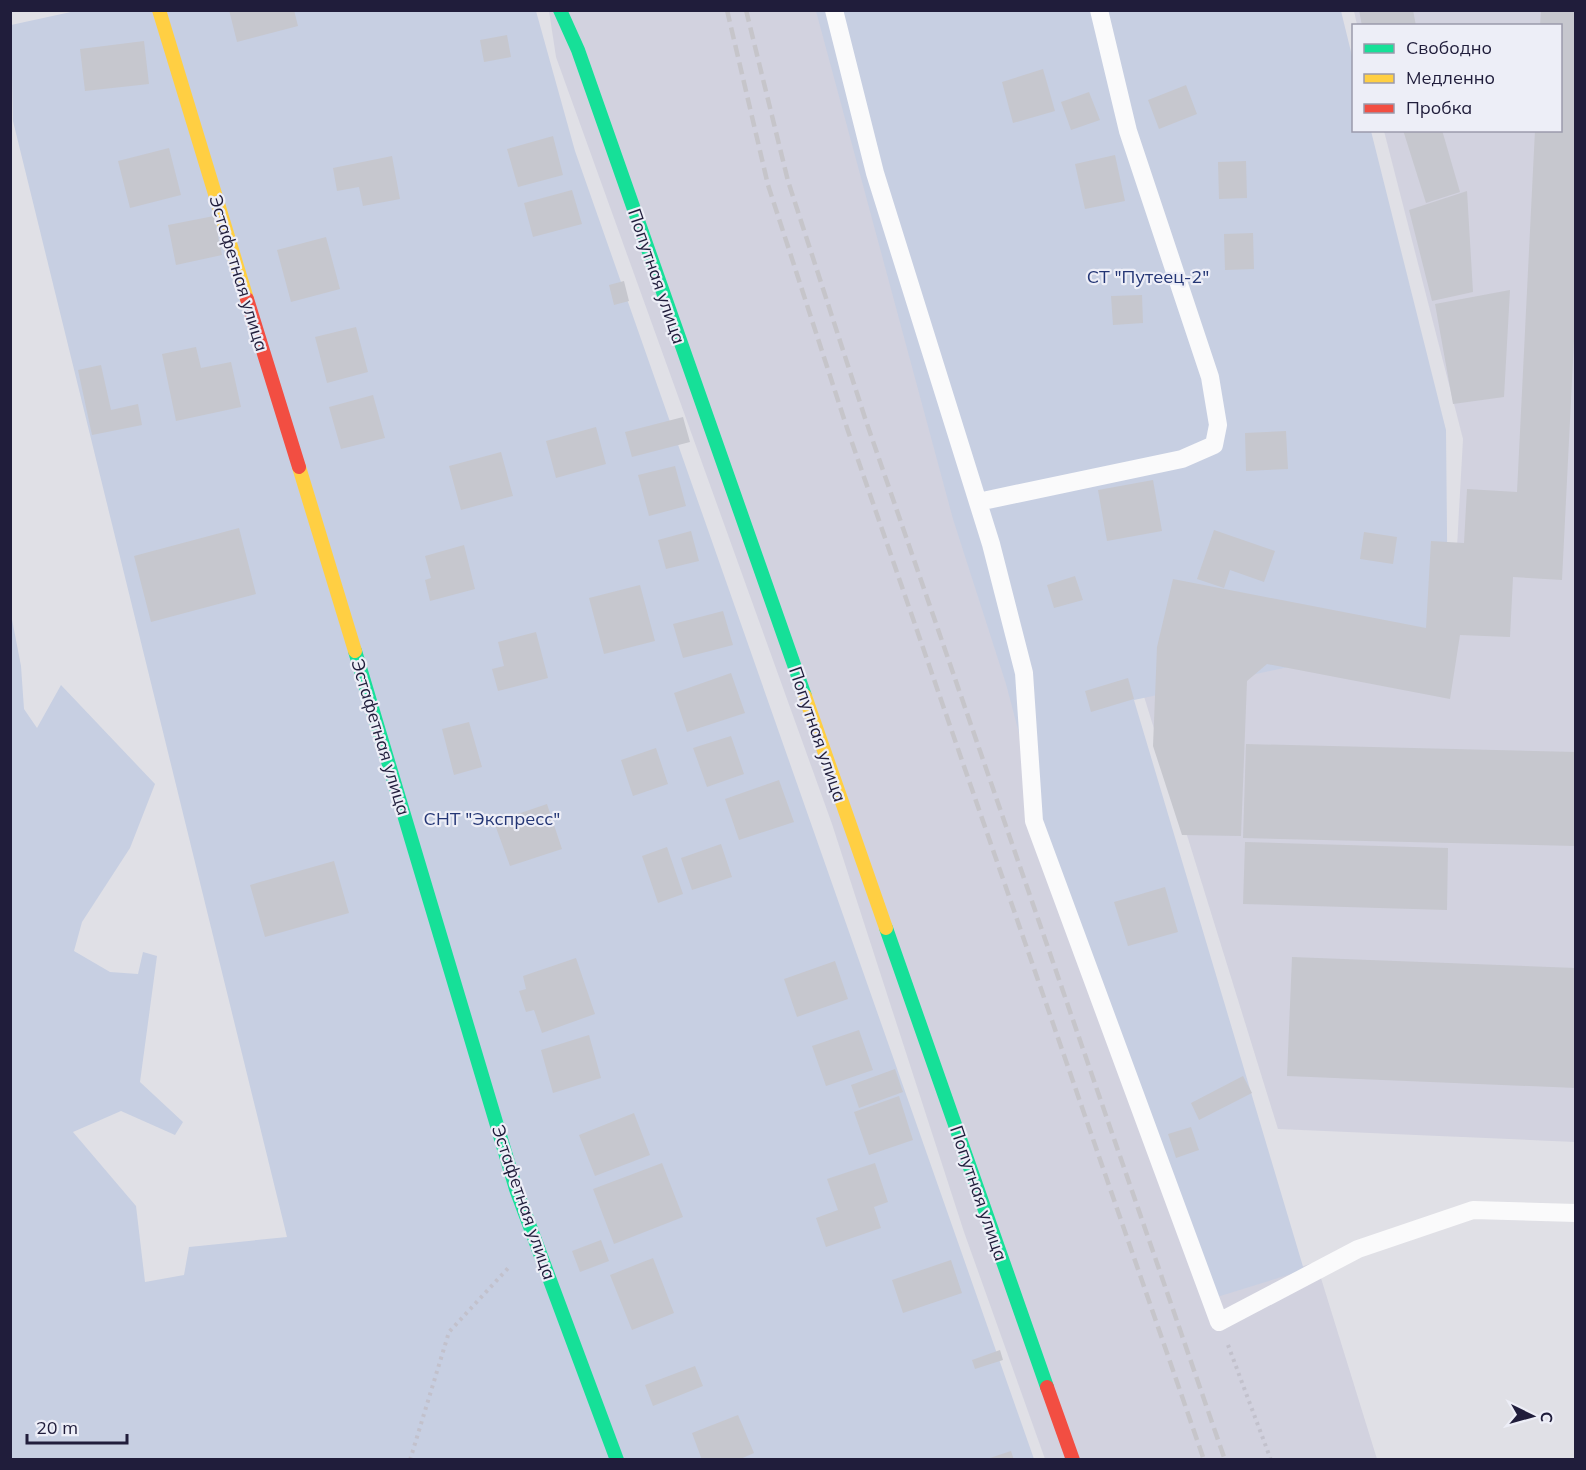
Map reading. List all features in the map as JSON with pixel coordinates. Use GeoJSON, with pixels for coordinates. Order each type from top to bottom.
{"type":"FeatureCollection","features":[{"type":"Feature","properties":{"kind":"street","name":"Эстафетная улица"},"geometry":{"type":"LineString","coordinates":[[159,10],[513,1178],[617,1460]]}},
{"type":"Feature","properties":{"kind":"street","name":"Попутная улица"},"geometry":{"type":"LineString","coordinates":[[560,10],[582,61],[1073,1460]]}},
{"type":"Feature","properties":{"kind":"lane"},"geometry":{"type":"LineString","coordinates":[[834,10],[875,173],[978,502],[1024,673],[1034,821],[1218,1322],[1358,1249],[1473,1210],[1575,1213]]}},
{"type":"Feature","properties":{"kind":"lane"},"geometry":{"type":"LineString","coordinates":[[978,502],[1182,459],[1214,445],[1218,425],[1210,377],[1128,131],[1100,10]]}},
{"type":"Feature","properties":{"kind":"path"},"geometry":{"type":"LineString","coordinates":[[410,1460],[449,1332],[535,1239]]}},
{"type":"Feature","properties":{"kind":"path"},"geometry":{"type":"LineString","coordinates":[[1218,1322],[1272,1460]]}},
{"type":"Feature","properties":{"kind":"shaded area"},"geometry":{"type":"Polygon","coordinates":[[[549,11],[881,11],[1226,1291],[1316,1262],[1377,1459],[1045,1459],[964,1232],[832,824],[556,57],[549,11]]]}},
{"type":"Feature","properties":{"kind":"shaded area"},"geometry":{"type":"Polygon","coordinates":[[[1354,11],[1575,11],[1575,1142],[1278,1129],[1142,690],[1454,601],[1463,439],[1384,132],[1562,132],[1562,24],[1357,24],[1354,11]]]}},
{"type":"Feature","properties":{"kind":"green space","name":"СНТ \"Экспресс\""},"geometry":{"type":"Polygon","coordinates":[[[80,10],[536,11],[575,151],[1034,1459],[11,1459],[10,609],[21,666],[24,709],[37,728],[61,685],[155,784],[130,848],[82,922],[74,951],[110,972],[138,974],[143,952],[157,956],[140,1082],[183,1122],[175,1135],[121,1111],[73,1132],[136,1206],[145,1282],[184,1275],[189,1247],[287,1237],[13,121],[11,25],[80,10]]]}},
{"type":"Feature","properties":{"kind":"green space","name":"СТ \"Путеец-2\""},"geometry":{"type":"Polygon","coordinates":[[[816,11],[1341,11],[1352,56],[1352,132],[1371,132],[1446,430],[1448,633],[1134,700],[1304,1270],[1217,1297],[1043,824],[1006,684],[953,519],[816,11]]]}},
{"type":"Feature","properties":{"kind":"building"},"geometry":{"type":"Polygon","coordinates":[[[229,10],[294,10],[298,26],[237,42],[229,10]]]}},
{"type":"Feature","properties":{"kind":"building"},"geometry":{"type":"Polygon","coordinates":[[[1359,10],[1413,10],[1416,24],[1362,24],[1359,10]]]}},
{"type":"Feature","properties":{"kind":"building"},"geometry":{"type":"Polygon","coordinates":[[[1541,10],[1576,10],[1576,301],[1562,580],[1513,577],[1510,637],[1460,635],[1450,699],[1267,664],[1247,681],[1241,836],[1182,835],[1153,746],[1157,647],[1173,579],[1426,628],[1431,541],[1464,543],[1467,489],[1517,492],[1535,132],[1562,132],[1562,24],[1540,24],[1541,10]]]}},
{"type":"Feature","properties":{"kind":"building"},"geometry":{"type":"Polygon","coordinates":[[[507,35],[511,57],[484,62],[480,40],[507,35]]]}},
{"type":"Feature","properties":{"kind":"building"},"geometry":{"type":"Polygon","coordinates":[[[144,41],[149,84],[85,91],[80,49],[144,41]]]}},
{"type":"Feature","properties":{"kind":"building"},"geometry":{"type":"Polygon","coordinates":[[[1043,69],[1055,111],[1013,123],[1002,82],[1043,69]]]}},
{"type":"Feature","properties":{"kind":"building"},"geometry":{"type":"Polygon","coordinates":[[[1186,85],[1197,114],[1159,129],[1148,100],[1186,85]]]}},
{"type":"Feature","properties":{"kind":"building"},"geometry":{"type":"Polygon","coordinates":[[[1089,92],[1100,120],[1071,130],[1061,102],[1089,92]]]}},
{"type":"Feature","properties":{"kind":"building"},"geometry":{"type":"Polygon","coordinates":[[[1404,132],[1443,132],[1460,192],[1426,203],[1404,132]]]}},
{"type":"Feature","properties":{"kind":"building"},"geometry":{"type":"Polygon","coordinates":[[[553,136],[563,175],[518,187],[507,149],[553,136]]]}},
{"type":"Feature","properties":{"kind":"building"},"geometry":{"type":"Polygon","coordinates":[[[169,148],[181,195],[130,208],[118,161],[169,148]]]}},
{"type":"Feature","properties":{"kind":"building"},"geometry":{"type":"Polygon","coordinates":[[[1115,155],[1125,201],[1085,209],[1075,164],[1115,155]]]}},
{"type":"Feature","properties":{"kind":"building"},"geometry":{"type":"Polygon","coordinates":[[[392,156],[400,199],[363,206],[359,187],[337,191],[333,168],[392,156]]]}},
{"type":"Feature","properties":{"kind":"building"},"geometry":{"type":"Polygon","coordinates":[[[1246,161],[1247,198],[1219,199],[1218,162],[1246,161]]]}},
{"type":"Feature","properties":{"kind":"building"},"geometry":{"type":"Polygon","coordinates":[[[572,190],[582,224],[533,237],[524,203],[572,190]]]}},
{"type":"Feature","properties":{"kind":"building"},"geometry":{"type":"Polygon","coordinates":[[[1467,191],[1473,292],[1432,301],[1409,210],[1467,191]]]}},
{"type":"Feature","properties":{"kind":"building"},"geometry":{"type":"Polygon","coordinates":[[[214,216],[222,255],[176,265],[168,225],[214,216]]]}},
{"type":"Feature","properties":{"kind":"building"},"geometry":{"type":"Polygon","coordinates":[[[1253,233],[1254,269],[1225,270],[1224,234],[1253,233]]]}},
{"type":"Feature","properties":{"kind":"building"},"geometry":{"type":"Polygon","coordinates":[[[326,237],[340,289],[291,302],[277,250],[326,237]]]}},
{"type":"Feature","properties":{"kind":"building"},"geometry":{"type":"Polygon","coordinates":[[[624,281],[629,301],[614,305],[609,285],[624,281]]]}},
{"type":"Feature","properties":{"kind":"building"},"geometry":{"type":"Polygon","coordinates":[[[1510,290],[1504,397],[1453,404],[1435,304],[1510,290]]]}},
{"type":"Feature","properties":{"kind":"building"},"geometry":{"type":"Polygon","coordinates":[[[1142,295],[1143,323],[1113,325],[1111,296],[1142,295]]]}},
{"type":"Feature","properties":{"kind":"building"},"geometry":{"type":"Polygon","coordinates":[[[356,327],[368,372],[327,383],[315,337],[356,327]]]}},
{"type":"Feature","properties":{"kind":"building"},"geometry":{"type":"Polygon","coordinates":[[[196,347],[201,368],[231,362],[241,407],[176,421],[162,354],[196,347]]]}},
{"type":"Feature","properties":{"kind":"building"},"geometry":{"type":"Polygon","coordinates":[[[101,365],[111,410],[138,404],[142,425],[92,435],[78,370],[101,365]]]}},
{"type":"Feature","properties":{"kind":"building"},"geometry":{"type":"Polygon","coordinates":[[[373,395],[385,438],[341,449],[329,407],[373,395]]]}},
{"type":"Feature","properties":{"kind":"building"},"geometry":{"type":"Polygon","coordinates":[[[683,417],[690,442],[632,457],[625,432],[683,417]]]}},
{"type":"Feature","properties":{"kind":"building"},"geometry":{"type":"Polygon","coordinates":[[[596,427],[606,464],[556,478],[546,441],[596,427]]]}},
{"type":"Feature","properties":{"kind":"building"},"geometry":{"type":"Polygon","coordinates":[[[1286,431],[1288,469],[1246,471],[1245,433],[1286,431]]]}},
{"type":"Feature","properties":{"kind":"building"},"geometry":{"type":"Polygon","coordinates":[[[501,452],[513,496],[461,510],[449,466],[501,452]]]}},
{"type":"Feature","properties":{"kind":"building"},"geometry":{"type":"Polygon","coordinates":[[[675,466],[686,506],[649,516],[638,475],[675,466]]]}},
{"type":"Feature","properties":{"kind":"building"},"geometry":{"type":"Polygon","coordinates":[[[1153,480],[1162,531],[1107,541],[1098,490],[1153,480]]]}},
{"type":"Feature","properties":{"kind":"building"},"geometry":{"type":"Polygon","coordinates":[[[239,528],[256,594],[151,622],[134,556],[239,528]]]}},
{"type":"Feature","properties":{"kind":"building"},"geometry":{"type":"Polygon","coordinates":[[[1214,530],[1275,551],[1264,582],[1230,570],[1224,588],[1197,579],[1214,530]]]}},
{"type":"Feature","properties":{"kind":"building"},"geometry":{"type":"Polygon","coordinates":[[[691,531],[699,561],[666,569],[658,540],[691,531]]]}},
{"type":"Feature","properties":{"kind":"building"},"geometry":{"type":"Polygon","coordinates":[[[1364,532],[1397,537],[1393,564],[1360,559],[1364,532]]]}},
{"type":"Feature","properties":{"kind":"building"},"geometry":{"type":"Polygon","coordinates":[[[464,545],[475,589],[430,601],[425,580],[431,578],[425,556],[464,545]]]}},
{"type":"Feature","properties":{"kind":"building"},"geometry":{"type":"Polygon","coordinates":[[[1075,576],[1083,600],[1054,608],[1047,585],[1075,576]]]}},
{"type":"Feature","properties":{"kind":"building"},"geometry":{"type":"Polygon","coordinates":[[[640,585],[655,641],[604,654],[589,598],[640,585]]]}},
{"type":"Feature","properties":{"kind":"building"},"geometry":{"type":"Polygon","coordinates":[[[723,611],[733,645],[683,658],[673,624],[723,611]]]}},
{"type":"Feature","properties":{"kind":"building"},"geometry":{"type":"Polygon","coordinates":[[[536,632],[548,678],[498,691],[492,669],[504,666],[498,642],[536,632]]]}},
{"type":"Feature","properties":{"kind":"building"},"geometry":{"type":"Polygon","coordinates":[[[731,673],[745,713],[687,732],[674,693],[731,673]]]}},
{"type":"Feature","properties":{"kind":"building"},"geometry":{"type":"Polygon","coordinates":[[[1128,678],[1134,699],[1091,712],[1085,691],[1128,678]]]}},
{"type":"Feature","properties":{"kind":"building"},"geometry":{"type":"Polygon","coordinates":[[[469,722],[482,767],[454,775],[442,729],[469,722]]]}},
{"type":"Feature","properties":{"kind":"building"},"geometry":{"type":"Polygon","coordinates":[[[731,736],[744,774],[707,787],[693,748],[731,736]]]}},
{"type":"Feature","properties":{"kind":"building"},"geometry":{"type":"Polygon","coordinates":[[[1246,744],[1576,752],[1576,846],[1243,838],[1246,744]]]}},
{"type":"Feature","properties":{"kind":"building"},"geometry":{"type":"Polygon","coordinates":[[[656,748],[668,784],[633,796],[621,760],[656,748]]]}},
{"type":"Feature","properties":{"kind":"building"},"geometry":{"type":"Polygon","coordinates":[[[779,780],[794,822],[739,840],[725,799],[779,780]]]}},
{"type":"Feature","properties":{"kind":"building"},"geometry":{"type":"Polygon","coordinates":[[[547,804],[562,849],[510,866],[494,822],[547,804]]]}},
{"type":"Feature","properties":{"kind":"building"},"geometry":{"type":"Polygon","coordinates":[[[1245,842],[1448,848],[1447,910],[1243,904],[1245,842]]]}},
{"type":"Feature","properties":{"kind":"building"},"geometry":{"type":"Polygon","coordinates":[[[721,844],[732,877],[692,890],[681,858],[721,844]]]}},
{"type":"Feature","properties":{"kind":"building"},"geometry":{"type":"Polygon","coordinates":[[[667,847],[683,894],[658,903],[642,856],[667,847]]]}},
{"type":"Feature","properties":{"kind":"building"},"geometry":{"type":"Polygon","coordinates":[[[334,861],[349,913],[265,937],[250,885],[334,861]]]}},
{"type":"Feature","properties":{"kind":"building"},"geometry":{"type":"Polygon","coordinates":[[[1165,887],[1178,932],[1128,946],[1114,902],[1165,887]]]}},
{"type":"Feature","properties":{"kind":"building"},"geometry":{"type":"Polygon","coordinates":[[[1292,957],[1576,968],[1576,1088],[1287,1076],[1292,957]]]}},
{"type":"Feature","properties":{"kind":"building"},"geometry":{"type":"Polygon","coordinates":[[[576,958],[595,1014],[542,1033],[534,1010],[526,1012],[519,991],[526,989],[523,976],[576,958]]]}},
{"type":"Feature","properties":{"kind":"building"},"geometry":{"type":"Polygon","coordinates":[[[835,961],[848,999],[797,1017],[784,979],[835,961]]]}},
{"type":"Feature","properties":{"kind":"building"},"geometry":{"type":"Polygon","coordinates":[[[859,1030],[873,1070],[826,1086],[812,1046],[859,1030]]]}},
{"type":"Feature","properties":{"kind":"building"},"geometry":{"type":"Polygon","coordinates":[[[589,1035],[601,1078],[553,1093],[541,1050],[589,1035]]]}},
{"type":"Feature","properties":{"kind":"building"},"geometry":{"type":"Polygon","coordinates":[[[895,1069],[903,1092],[859,1108],[851,1085],[895,1069]]]}},
{"type":"Feature","properties":{"kind":"building"},"geometry":{"type":"Polygon","coordinates":[[[1243,1076],[1252,1093],[1199,1120],[1191,1103],[1243,1076]]]}},
{"type":"Feature","properties":{"kind":"building"},"geometry":{"type":"Polygon","coordinates":[[[899,1096],[913,1140],[869,1155],[854,1112],[899,1096]]]}},
{"type":"Feature","properties":{"kind":"building"},"geometry":{"type":"Polygon","coordinates":[[[634,1113],[650,1155],[595,1176],[579,1135],[634,1113]]]}},
{"type":"Feature","properties":{"kind":"building"},"geometry":{"type":"Polygon","coordinates":[[[1191,1127],[1199,1150],[1176,1158],[1168,1134],[1191,1127]]]}},
{"type":"Feature","properties":{"kind":"building"},"geometry":{"type":"Polygon","coordinates":[[[662,1163],[683,1217],[614,1244],[593,1189],[662,1163]]]}},
{"type":"Feature","properties":{"kind":"building"},"geometry":{"type":"Polygon","coordinates":[[[875,1163],[888,1202],[874,1207],[881,1228],[826,1247],[816,1218],[838,1210],[827,1179],[875,1163]]]}},
{"type":"Feature","properties":{"kind":"building"},"geometry":{"type":"Polygon","coordinates":[[[601,1240],[609,1261],[580,1272],[572,1251],[601,1240]]]}},
{"type":"Feature","properties":{"kind":"building"},"geometry":{"type":"Polygon","coordinates":[[[653,1258],[674,1313],[632,1330],[610,1275],[653,1258]]]}},
{"type":"Feature","properties":{"kind":"building"},"geometry":{"type":"Polygon","coordinates":[[[951,1260],[962,1293],[903,1313],[892,1280],[951,1260]]]}},
{"type":"Feature","properties":{"kind":"building"},"geometry":{"type":"Polygon","coordinates":[[[1000,1350],[1003,1360],[975,1369],[972,1360],[1000,1350]]]}},
{"type":"Feature","properties":{"kind":"building"},"geometry":{"type":"Polygon","coordinates":[[[695,1366],[703,1386],[653,1406],[645,1385],[695,1366]]]}},
{"type":"Feature","properties":{"kind":"building"},"geometry":{"type":"Polygon","coordinates":[[[738,1415],[754,1453],[738,1460],[702,1460],[692,1433],[738,1415]]]}},
{"type":"Feature","properties":{"kind":"building"},"geometry":{"type":"Polygon","coordinates":[[[1011,1451],[1014,1460],[987,1460],[987,1459],[1011,1451]]]}},
{"type":"Feature","properties":{"kind":"railway"},"geometry":{"type":"LineString","coordinates":[[727,10],[768,185],[847,428],[1204,1460]]}},
{"type":"Feature","properties":{"kind":"railway"},"geometry":{"type":"LineString","coordinates":[[746,10],[788,181],[866,421],[1225,1460]]}},
{"type":"Feature","properties":{"kind":"traffic: fast"},"geometry":{"type":"LineString","coordinates":[[560,10],[578,50],[805,696]]}},
{"type":"Feature","properties":{"kind":"traffic: fast"},"geometry":{"type":"LineString","coordinates":[[355,651],[516,1189],[617,1460]]}},
{"type":"Feature","properties":{"kind":"traffic: fast"},"geometry":{"type":"LineString","coordinates":[[886,928],[1047,1387]]}},
{"type":"Feature","properties":{"kind":"traffic: slow"},"geometry":{"type":"LineString","coordinates":[[159,10],[247,299]]}},
{"type":"Feature","properties":{"kind":"traffic: slow"},"geometry":{"type":"LineString","coordinates":[[299,467],[355,651]]}},
{"type":"Feature","properties":{"kind":"traffic: slow"},"geometry":{"type":"LineString","coordinates":[[805,696],[886,928]]}},
{"type":"Feature","properties":{"kind":"traffic: jam"},"geometry":{"type":"LineString","coordinates":[[247,299],[299,467]]}},
{"type":"Feature","properties":{"kind":"traffic: jam"},"geometry":{"type":"LineString","coordinates":[[1047,1387],[1073,1460]]}}]}
